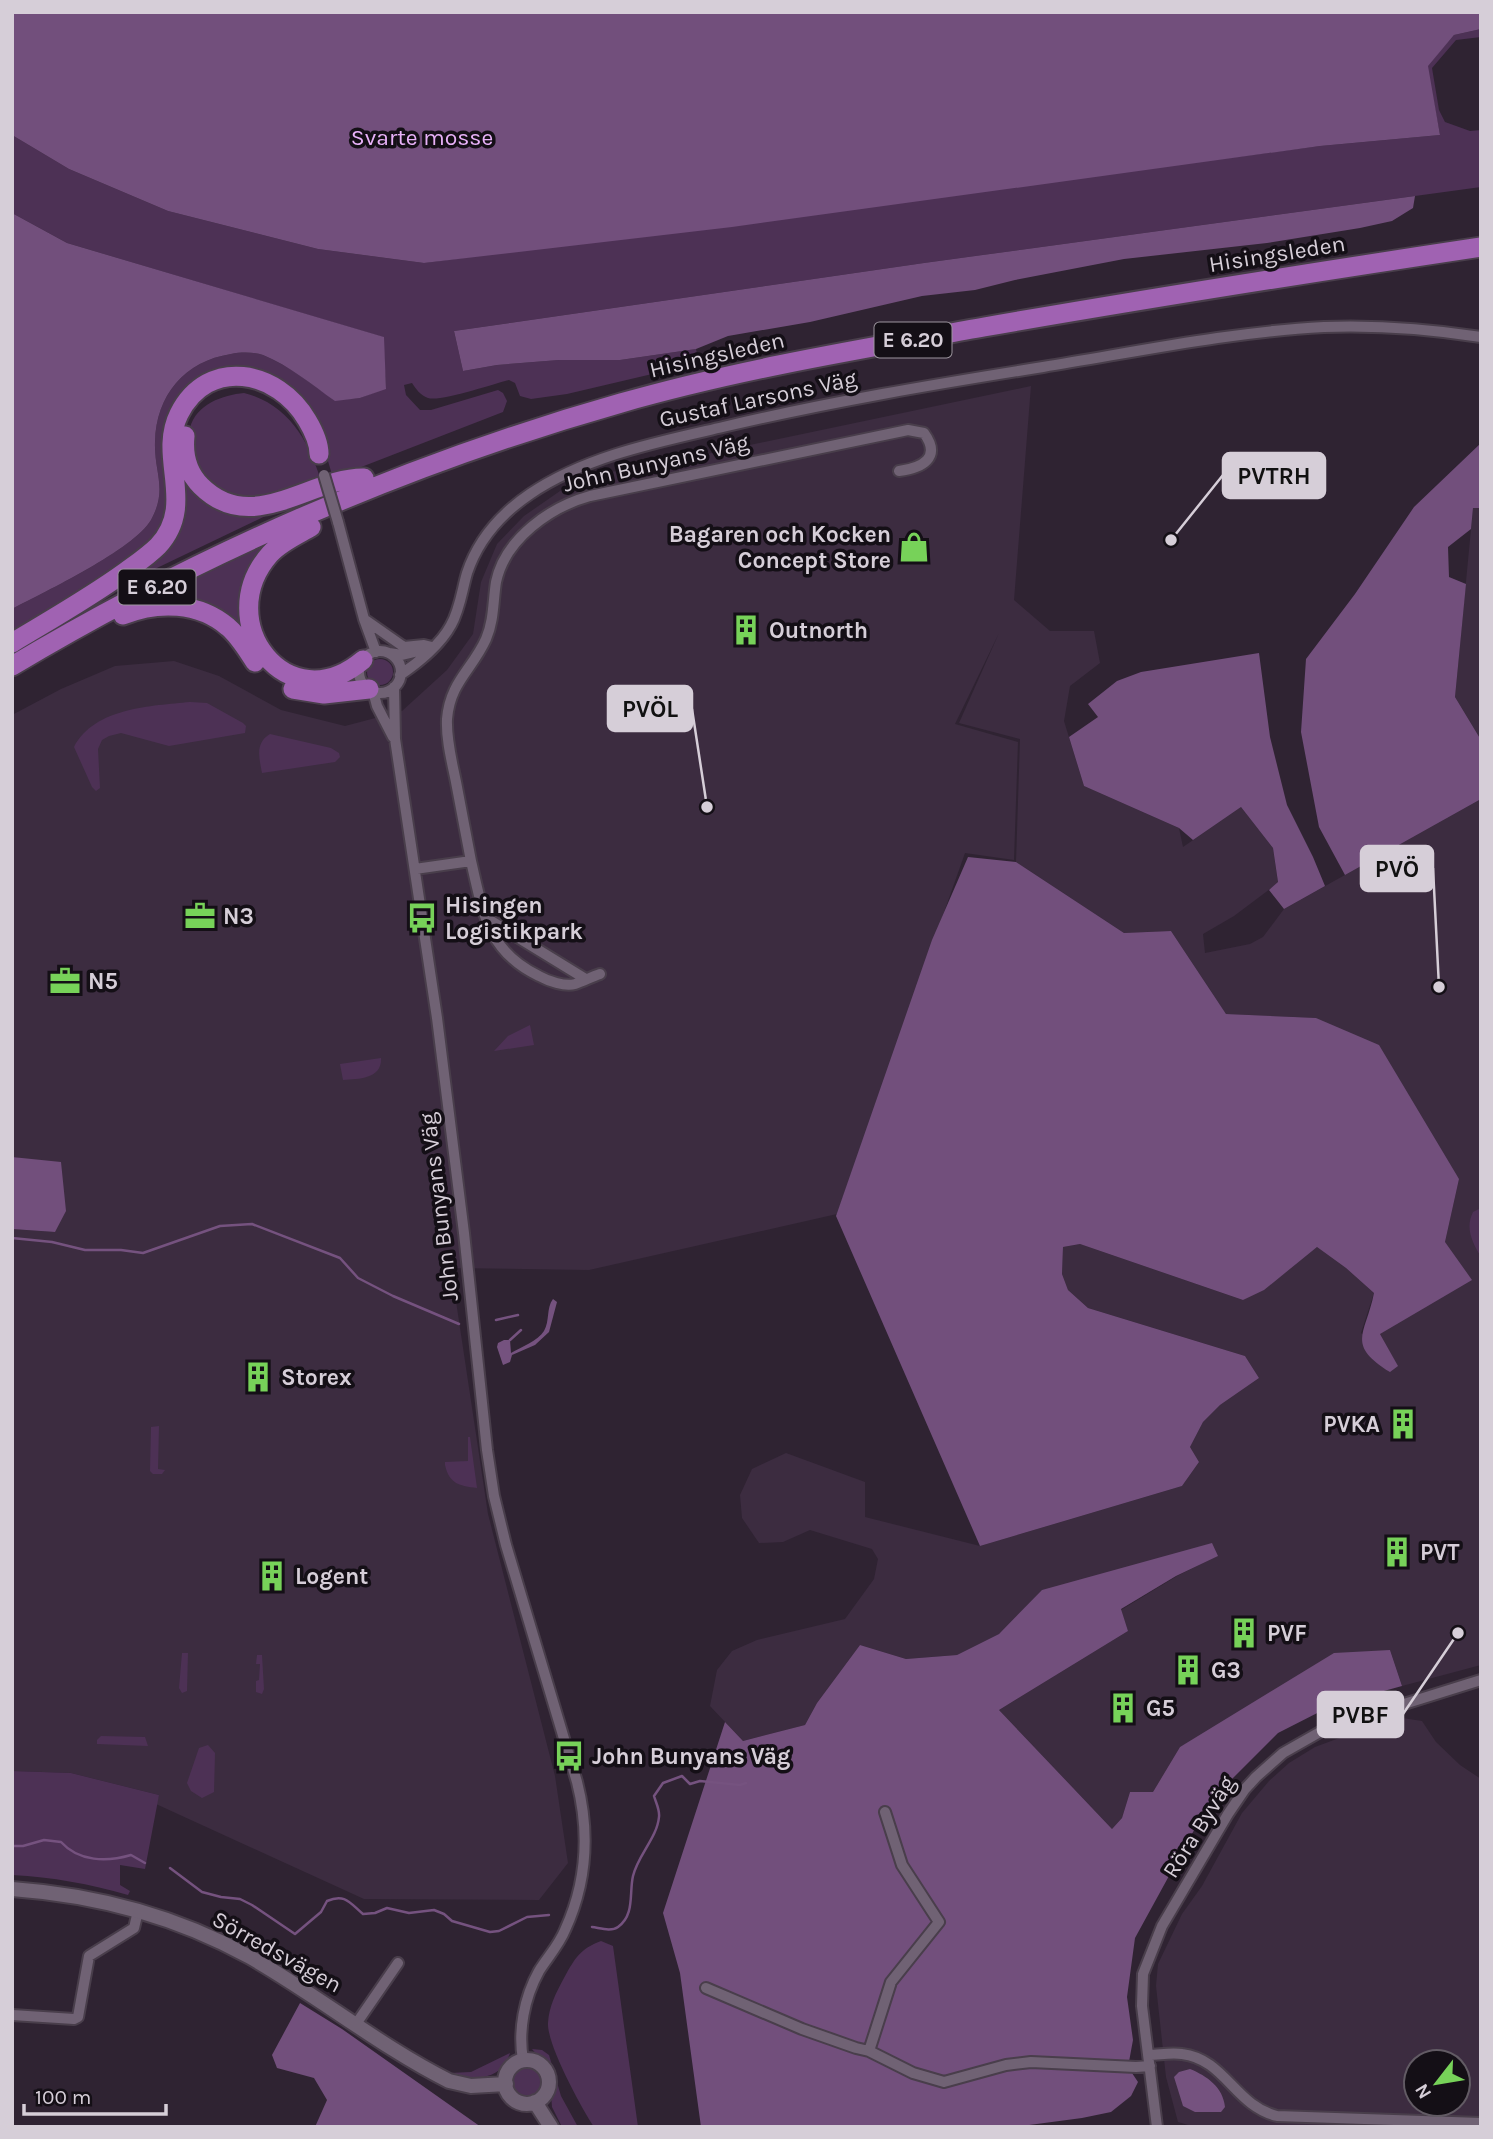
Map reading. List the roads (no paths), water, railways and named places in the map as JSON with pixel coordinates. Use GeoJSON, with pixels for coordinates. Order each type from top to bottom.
{"type":"FeatureCollection","features":[{"type":"Feature","properties":{"kind":"highway","name":"Hisingsleden"},"geometry":{"type":"LineString","coordinates":[[12,652],[142,580],[364,478],[535,416],[620,391],[782,351],[1074,299],[1481,235]]}},
{"type":"Feature","properties":{"kind":"highway","name":"Hisingsleden"},"geometry":{"type":"LineString","coordinates":[[12,666],[59,638],[233,550],[306,517],[429,466],[503,439],[603,408],[761,368],[1126,302],[1481,247]]}},
{"type":"Feature","properties":{"kind":"highway"},"geometry":{"type":"LineString","coordinates":[[12,643],[116,578],[163,540],[173,520],[177,503],[172,451],[173,429],[184,406],[204,387],[218,380],[239,376],[261,379],[278,387],[304,415],[319,446],[319,454]]}},
{"type":"Feature","properties":{"kind":"highway"},"geometry":{"type":"LineString","coordinates":[[319,454],[282,406],[263,394],[244,389],[221,392],[203,403],[191,419],[184,440],[186,460],[196,480],[212,495],[236,504],[259,506],[281,502],[345,478],[364,478]]}},
{"type":"Feature","properties":{"kind":"highway"},"geometry":{"type":"LineString","coordinates":[[370,656],[345,674],[315,681],[299,679],[283,671],[266,657],[252,632],[248,613],[252,585],[260,567],[283,543],[360,502],[420,478],[429,466]]}},
{"type":"Feature","properties":{"kind":"highway"},"geometry":{"type":"LineString","coordinates":[[59,638],[70,641],[137,609],[179,607],[210,615],[227,626],[262,670],[285,686],[317,694],[371,690]]}},
{"type":"Feature","properties":{"kind":"street","name":"Gustaf Larsons Väg"},"geometry":{"type":"LineString","coordinates":[[400,675],[425,656],[451,626],[476,552],[504,515],[549,482],[580,467],[617,455],[724,426],[859,398],[1247,334],[1317,328],[1380,327],[1432,330],[1481,337]]}},
{"type":"Feature","properties":{"kind":"street","name":"John Bunyans Väg"},"geometry":{"type":"LineString","coordinates":[[600,974],[574,984],[562,984],[544,979],[506,955],[487,918],[471,861],[448,737],[448,712],[456,684],[476,658],[489,631],[496,582],[513,545],[527,531],[565,504],[590,496],[908,430],[924,433],[931,449],[928,460],[919,467],[899,471]]}},
{"type":"Feature","properties":{"kind":"street"},"geometry":{"type":"LineString","coordinates":[[319,454],[364,619],[370,656],[360,676],[371,690],[382,692],[394,687],[400,675],[398,662],[388,653]]}},
{"type":"Feature","properties":{"kind":"street"},"geometry":{"type":"LineString","coordinates":[[364,619],[404,646],[432,647]]}},
{"type":"Feature","properties":{"kind":"street"},"geometry":{"type":"LineString","coordinates":[[370,656],[388,653],[413,654],[432,647]]}},
{"type":"Feature","properties":{"kind":"street","name":"John Bunyans Väg"},"geometry":{"type":"LineString","coordinates":[[394,687],[395,739],[464,1233],[494,1496],[585,1820],[586,1856],[582,1880],[564,1932],[539,1972],[528,1996],[521,2034],[523,2060]]}},
{"type":"Feature","properties":{"kind":"street","name":"John Bunyans Väg"},"geometry":{"type":"LineString","coordinates":[[371,690],[395,739]]}},
{"type":"Feature","properties":{"kind":"street"},"geometry":{"type":"LineString","coordinates":[[415,869],[471,861]]}},
{"type":"Feature","properties":{"kind":"street"},"geometry":{"type":"LineString","coordinates":[[487,918],[584,978]]}},
{"type":"Feature","properties":{"kind":"street","name":"Röra Byväg"},"geometry":{"type":"LineString","coordinates":[[1157,2127],[1142,2006],[1143,1974],[1162,1926],[1228,1814],[1256,1777],[1293,1746],[1327,1728],[1481,1680]]}},
{"type":"Feature","properties":{"kind":"street"},"geometry":{"type":"LineString","coordinates":[[869,2051],[891,1982],[939,1922],[902,1865],[885,1812]]}},
{"type":"Feature","properties":{"kind":"street","name":"Sörredsvägen"},"geometry":{"type":"LineString","coordinates":[[12,1889],[58,1894],[138,1911],[198,1933],[249,1956],[454,2083],[471,2087],[506,2084]]}},
{"type":"Feature","properties":{"kind":"street"},"geometry":{"type":"LineString","coordinates":[[12,2015],[74,2019],[78,2017],[89,1956],[134,1928],[138,1911]]}},
{"type":"Feature","properties":{"kind":"street"},"geometry":{"type":"LineString","coordinates":[[356,2024],[398,1963]]}},
{"type":"Feature","properties":{"kind":"street"},"geometry":{"type":"LineString","coordinates":[[706,1988],[802,2029],[869,2051],[913,2073],[944,2082],[1006,2065],[1031,2062],[1136,2067],[1149,2060],[1181,2053],[1210,2065],[1253,2107],[1263,2113],[1277,2116],[1481,2123]]}},
{"type":"Feature","properties":{"kind":"street"},"geometry":{"type":"LineString","coordinates":[[523,2060],[539,2063],[548,2076],[547,2091],[536,2102],[526,2103],[509,2094],[506,2084],[510,2069],[523,2060]]}},
{"type":"Feature","properties":{"kind":"street"},"geometry":{"type":"LineString","coordinates":[[536,2102],[551,2127]]}},
{"type":"Feature","properties":{"kind":"waterway"},"geometry":{"type":"LineString","coordinates":[[12,1238],[52,1242],[85,1250],[143,1253],[220,1226],[252,1224],[340,1258],[358,1278],[459,1324]]}},
{"type":"Feature","properties":{"kind":"waterway"},"geometry":{"type":"LineString","coordinates":[[496,1320],[518,1315]]}},
{"type":"Feature","properties":{"kind":"waterway"},"geometry":{"type":"LineString","coordinates":[[510,1340],[521,1330]]}},
{"type":"Feature","properties":{"kind":"waterway"},"geometry":{"type":"LineString","coordinates":[[592,1927],[612,1929],[618,1927],[627,1916],[635,1868],[658,1825],[659,1812],[654,1796],[663,1783],[682,1776],[690,1784],[700,1781],[740,1785],[746,1783]]}},
{"type":"Feature","properties":{"kind":"waterway"},"geometry":{"type":"LineString","coordinates":[[12,1846],[44,1840],[61,1842],[68,1849],[85,1857],[112,1859],[131,1855],[145,1863]]}},
{"type":"Feature","properties":{"kind":"waterway"},"geometry":{"type":"LineString","coordinates":[[170,1868],[202,1892],[240,1899],[295,1934],[321,1912],[327,1901],[338,1898],[347,1900],[363,1914],[387,1908],[409,1913],[434,1910],[452,1921],[490,1932],[499,1931],[527,1917],[549,1915]]}},
{"type":"Feature","properties":{"kind":"place","name":"PVTRH"},"geometry":{"type":"Point","coordinates":[1171,540]}},
{"type":"Feature","properties":{"kind":"place","name":"Bagaren och Kocken Concept Store"},"geometry":{"type":"Point","coordinates":[914,547]}},
{"type":"Feature","properties":{"kind":"place","name":"Outnorth"},"geometry":{"type":"Point","coordinates":[746,630]}},
{"type":"Feature","properties":{"kind":"place","name":"PVÖL"},"geometry":{"type":"Point","coordinates":[707,807]}},
{"type":"Feature","properties":{"kind":"place","name":"N3"},"geometry":{"type":"Point","coordinates":[200,916]}},
{"type":"Feature","properties":{"kind":"place","name":"Hisingen Logistikpark"},"geometry":{"type":"Point","coordinates":[422,918]}},
{"type":"Feature","properties":{"kind":"place","name":"N5"},"geometry":{"type":"Point","coordinates":[65,981]}},
{"type":"Feature","properties":{"kind":"place","name":"PVÖ"},"geometry":{"type":"Point","coordinates":[1439,987]}},
{"type":"Feature","properties":{"kind":"place","name":"Storex"},"geometry":{"type":"Point","coordinates":[258,1377]}},
{"type":"Feature","properties":{"kind":"place","name":"PVKA"},"geometry":{"type":"Point","coordinates":[1403,1424]}},
{"type":"Feature","properties":{"kind":"place","name":"PVT"},"geometry":{"type":"Point","coordinates":[1397,1552]}},
{"type":"Feature","properties":{"kind":"place","name":"Logent"},"geometry":{"type":"Point","coordinates":[272,1576]}},
{"type":"Feature","properties":{"kind":"place","name":"PVF"},"geometry":{"type":"Point","coordinates":[1244,1633]}},
{"type":"Feature","properties":{"kind":"place","name":"PVBF"},"geometry":{"type":"Point","coordinates":[1458,1633]}},
{"type":"Feature","properties":{"kind":"place","name":"G3"},"geometry":{"type":"Point","coordinates":[1188,1670]}},
{"type":"Feature","properties":{"kind":"place","name":"G5"},"geometry":{"type":"Point","coordinates":[1123,1708]}},
{"type":"Feature","properties":{"kind":"place","name":"John Bunyans Väg"},"geometry":{"type":"Point","coordinates":[569,1756]}},
{"type":"Feature","properties":{"kind":"park label","name":"Svarte mosse"},"geometry":{"type":"Point","coordinates":[422,137]}}]}
